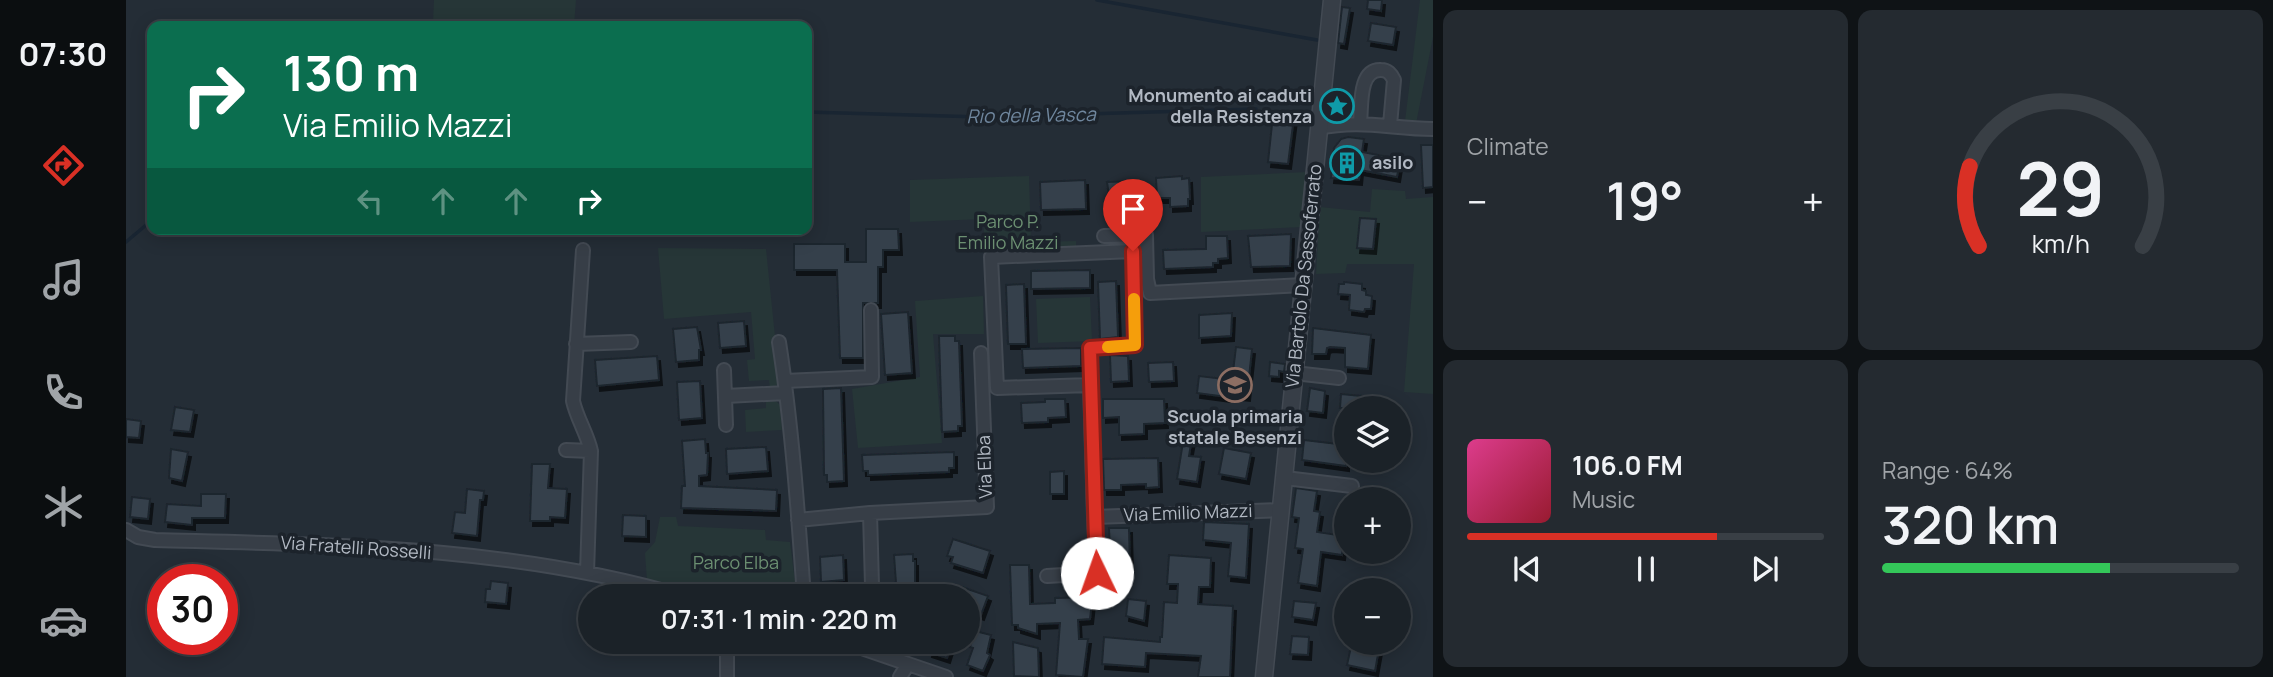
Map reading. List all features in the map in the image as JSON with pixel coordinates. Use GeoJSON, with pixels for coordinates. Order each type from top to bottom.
{"type":"FeatureCollection","features":[{"type":"Feature","properties":{"kind":"street","name":"Via Bartolo Da Sassoferrato"},"geometry":{"type":"LineString","coordinates":[[1264,677],[1332,0]]}},
{"type":"Feature","properties":{"kind":"street"},"geometry":{"type":"LineString","coordinates":[[1360,122],[1364,83],[1371,74],[1381,70],[1387,71],[1394,80],[1390,125]]}},
{"type":"Feature","properties":{"kind":"street"},"geometry":{"type":"LineString","coordinates":[[1319,128],[1360,122],[1404,129],[1433,129]]}},
{"type":"Feature","properties":{"kind":"street"},"geometry":{"type":"LineString","coordinates":[[1104,236],[1146,235],[1150,292],[1303,285]]}},
{"type":"Feature","properties":{"kind":"street"},"geometry":{"type":"LineString","coordinates":[[583,250],[573,401],[591,451],[587,573]]}},
{"type":"Feature","properties":{"kind":"street"},"geometry":{"type":"LineString","coordinates":[[1047,576],[1097,573],[1090,348],[1135,345],[1133,251],[990,257],[997,388],[1090,385]]}},
{"type":"Feature","properties":{"kind":"street"},"geometry":{"type":"LineString","coordinates":[[726,396],[872,377],[871,310]]}},
{"type":"Feature","properties":{"kind":"street"},"geometry":{"type":"LineString","coordinates":[[576,344],[631,342]]}},
{"type":"Feature","properties":{"kind":"street"},"geometry":{"type":"LineString","coordinates":[[779,342],[803,584]]}},
{"type":"Feature","properties":{"kind":"street","name":"Via Elba"},"geometry":{"type":"LineString","coordinates":[[798,520],[987,507],[981,352]]}},
{"type":"Feature","properties":{"kind":"street"},"geometry":{"type":"LineString","coordinates":[[724,370],[726,425]]}},
{"type":"Feature","properties":{"kind":"street"},"geometry":{"type":"LineString","coordinates":[[1294,373],[1339,378]]}},
{"type":"Feature","properties":{"kind":"street"},"geometry":{"type":"LineString","coordinates":[[566,450],[591,451]]}},
{"type":"Feature","properties":{"kind":"street"},"geometry":{"type":"LineString","coordinates":[[1285,478],[1352,486]]}},
{"type":"Feature","properties":{"kind":"street","name":"Via Emilio Mazzi"},"geometry":{"type":"LineString","coordinates":[[1094,517],[1282,510]]}},
{"type":"Feature","properties":{"kind":"street"},"geometry":{"type":"LineString","coordinates":[[870,513],[873,584]]}},
{"type":"Feature","properties":{"kind":"street","name":"Via Fratelli Rosselli"},"geometry":{"type":"LineString","coordinates":[[126,530],[138,537],[155,540],[422,552],[516,562],[587,573],[632,584]]}},
{"type":"Feature","properties":{"kind":"street"},"geometry":{"type":"LineString","coordinates":[[727,654],[727,677]]}},
{"type":"Feature","properties":{"kind":"street"},"geometry":{"type":"LineString","coordinates":[[879,654],[946,677]]}},
{"type":"Feature","properties":{"kind":"street"},"geometry":{"type":"LineString","coordinates":[[900,677],[908,664]]}},
{"type":"Feature","properties":{"kind":"green space"},"geometry":{"type":"Polygon","coordinates":[[[434,0],[576,0],[574,21],[433,21],[434,0]]]}},
{"type":"Feature","properties":{"kind":"green space"},"geometry":{"type":"Polygon","coordinates":[[[1420,0],[1433,0],[1433,37],[1415,129],[1404,129],[1420,0]]]}},
{"type":"Feature","properties":{"kind":"green space"},"geometry":{"type":"Polygon","coordinates":[[[1307,172],[1302,227],[1201,232],[1201,177],[1307,172]]]}},
{"type":"Feature","properties":{"kind":"green space","name":"Parco P. Emilio Mazzi"},"geometry":{"type":"Polygon","coordinates":[[[1029,176],[1031,242],[1076,241],[1076,253],[984,256],[984,219],[910,222],[910,180],[1029,176]]]}},
{"type":"Feature","properties":{"kind":"green space"},"geometry":{"type":"Polygon","coordinates":[[[1372,189],[1405,191],[1406,199],[1433,197],[1433,394],[1404,392],[1414,264],[1347,264],[1345,273],[1316,274],[1320,207],[1370,212],[1372,189]]]}},
{"type":"Feature","properties":{"kind":"green space"},"geometry":{"type":"Polygon","coordinates":[[[658,248],[766,249],[779,375],[777,385],[770,388],[769,380],[749,381],[747,360],[755,359],[751,312],[664,319],[658,248]]]}},
{"type":"Feature","properties":{"kind":"green space"},"geometry":{"type":"Polygon","coordinates":[[[983,296],[984,334],[933,334],[942,443],[858,448],[852,389],[920,377],[915,301],[983,296]]]}},
{"type":"Feature","properties":{"kind":"green space"},"geometry":{"type":"Polygon","coordinates":[[[1090,297],[1092,341],[1038,343],[1036,299],[1090,297]]]}},
{"type":"Feature","properties":{"kind":"green space"},"geometry":{"type":"Polygon","coordinates":[[[766,400],[775,400],[780,405],[782,430],[746,432],[745,410],[766,408],[766,400]]]}},
{"type":"Feature","properties":{"kind":"green space","name":"Parco Elba"},"geometry":{"type":"Polygon","coordinates":[[[660,517],[676,517],[678,526],[765,530],[766,540],[790,542],[795,584],[662,584],[647,580],[645,553],[655,542],[660,517]]]}},
{"type":"Feature","properties":{"kind":"building"},"geometry":{"type":"Polygon","coordinates":[[[1368,0],[1382,0],[1381,11],[1367,9],[1368,0]]]}},
{"type":"Feature","properties":{"kind":"building"},"geometry":{"type":"Polygon","coordinates":[[[1342,7],[1350,8],[1344,44],[1338,43],[1342,7]]]}},
{"type":"Feature","properties":{"kind":"building"},"geometry":{"type":"Polygon","coordinates":[[[1371,23],[1396,27],[1393,45],[1368,41],[1371,23]]]}},
{"type":"Feature","properties":{"kind":"building"},"geometry":{"type":"Polygon","coordinates":[[[1273,115],[1294,117],[1288,164],[1268,162],[1273,115]]]}},
{"type":"Feature","properties":{"kind":"building","name":"asilo"},"geometry":{"type":"Polygon","coordinates":[[[1341,139],[1364,139],[1362,152],[1400,159],[1397,177],[1360,170],[1359,180],[1331,178],[1334,148],[1341,139]]]}},
{"type":"Feature","properties":{"kind":"building"},"geometry":{"type":"Polygon","coordinates":[[[1421,145],[1433,145],[1433,187],[1423,188],[1421,145]]]}},
{"type":"Feature","properties":{"kind":"building"},"geometry":{"type":"Polygon","coordinates":[[[1182,176],[1182,179],[1189,178],[1188,206],[1170,207],[1170,198],[1157,198],[1156,178],[1182,176]]]}},
{"type":"Feature","properties":{"kind":"building"},"geometry":{"type":"Polygon","coordinates":[[[1085,180],[1086,209],[1041,210],[1040,182],[1085,180]]]}},
{"type":"Feature","properties":{"kind":"building"},"geometry":{"type":"Polygon","coordinates":[[[1132,181],[1134,202],[1110,203],[1107,182],[1132,181]]]}},
{"type":"Feature","properties":{"kind":"building"},"geometry":{"type":"Polygon","coordinates":[[[1360,218],[1376,219],[1373,249],[1357,248],[1360,218]]]}},
{"type":"Feature","properties":{"kind":"building"},"geometry":{"type":"Polygon","coordinates":[[[866,229],[898,229],[899,250],[883,250],[883,267],[878,267],[878,303],[863,303],[863,358],[840,358],[837,270],[794,270],[794,244],[845,244],[845,262],[866,262],[866,229]]]}},
{"type":"Feature","properties":{"kind":"building"},"geometry":{"type":"Polygon","coordinates":[[[1291,234],[1290,266],[1251,267],[1248,236],[1291,234]]]}},
{"type":"Feature","properties":{"kind":"building"},"geometry":{"type":"Polygon","coordinates":[[[1206,236],[1227,236],[1228,258],[1218,259],[1218,263],[1213,263],[1213,267],[1164,269],[1163,250],[1206,249],[1206,236]]]}},
{"type":"Feature","properties":{"kind":"building"},"geometry":{"type":"Polygon","coordinates":[[[1090,270],[1090,288],[1031,289],[1031,271],[1090,270]]]}},
{"type":"Feature","properties":{"kind":"building"},"geometry":{"type":"Polygon","coordinates":[[[1116,281],[1118,337],[1100,339],[1098,282],[1116,281]]]}},
{"type":"Feature","properties":{"kind":"building"},"geometry":{"type":"Polygon","coordinates":[[[1024,284],[1026,344],[1008,344],[1006,285],[1024,284]]]}},
{"type":"Feature","properties":{"kind":"building"},"geometry":{"type":"Polygon","coordinates":[[[1339,284],[1362,284],[1366,295],[1372,296],[1371,309],[1365,309],[1364,312],[1349,310],[1350,295],[1338,294],[1339,284]]]}},
{"type":"Feature","properties":{"kind":"building"},"geometry":{"type":"Polygon","coordinates":[[[908,312],[912,373],[885,375],[881,314],[908,312]]]}},
{"type":"Feature","properties":{"kind":"building"},"geometry":{"type":"Polygon","coordinates":[[[1232,313],[1231,336],[1199,338],[1199,315],[1232,313]]]}},
{"type":"Feature","properties":{"kind":"building"},"geometry":{"type":"Polygon","coordinates":[[[744,321],[746,346],[720,348],[718,323],[744,321]]]}},
{"type":"Feature","properties":{"kind":"building"},"geometry":{"type":"Polygon","coordinates":[[[697,327],[701,350],[699,360],[676,362],[673,329],[697,327]]]}},
{"type":"Feature","properties":{"kind":"building"},"geometry":{"type":"Polygon","coordinates":[[[1313,328],[1371,335],[1368,369],[1345,367],[1345,348],[1330,347],[1327,348],[1326,354],[1312,354],[1313,328]]]}},
{"type":"Feature","properties":{"kind":"building"},"geometry":{"type":"Polygon","coordinates":[[[939,336],[955,336],[955,341],[959,341],[962,426],[958,426],[958,431],[942,432],[939,336]]]}},
{"type":"Feature","properties":{"kind":"building"},"geometry":{"type":"Polygon","coordinates":[[[1236,347],[1252,349],[1247,396],[1228,394],[1227,397],[1197,393],[1199,376],[1232,380],[1236,347]]]}},
{"type":"Feature","properties":{"kind":"building"},"geometry":{"type":"Polygon","coordinates":[[[1081,348],[1081,366],[1023,368],[1022,349],[1081,348]]]}},
{"type":"Feature","properties":{"kind":"building"},"geometry":{"type":"Polygon","coordinates":[[[1110,355],[1128,356],[1129,381],[1111,382],[1110,355]]]}},
{"type":"Feature","properties":{"kind":"building"},"geometry":{"type":"Polygon","coordinates":[[[657,356],[659,380],[597,386],[595,360],[657,356]]]}},
{"type":"Feature","properties":{"kind":"building"},"geometry":{"type":"Polygon","coordinates":[[[1173,362],[1174,381],[1149,382],[1148,363],[1173,362]]]}},
{"type":"Feature","properties":{"kind":"building"},"geometry":{"type":"Polygon","coordinates":[[[1270,362],[1285,364],[1284,372],[1279,371],[1279,377],[1269,376],[1270,362]]]}},
{"type":"Feature","properties":{"kind":"building"},"geometry":{"type":"Polygon","coordinates":[[[700,381],[702,418],[679,420],[677,382],[700,381]]]}},
{"type":"Feature","properties":{"kind":"building"},"geometry":{"type":"Polygon","coordinates":[[[841,388],[844,481],[827,482],[827,475],[824,475],[823,389],[841,388]]]}},
{"type":"Feature","properties":{"kind":"building"},"geometry":{"type":"Polygon","coordinates":[[[1310,388],[1325,391],[1323,413],[1307,411],[1310,388]]]}},
{"type":"Feature","properties":{"kind":"building"},"geometry":{"type":"Polygon","coordinates":[[[1045,399],[1065,399],[1066,417],[1048,418],[1048,422],[1022,423],[1021,403],[1045,402],[1045,399]]]}},
{"type":"Feature","properties":{"kind":"building"},"geometry":{"type":"Polygon","coordinates":[[[1103,399],[1164,399],[1165,423],[1144,424],[1144,434],[1119,435],[1119,417],[1103,418],[1103,399]]]}},
{"type":"Feature","properties":{"kind":"building"},"geometry":{"type":"Polygon","coordinates":[[[175,407],[194,410],[190,432],[171,430],[175,407]]]}},
{"type":"Feature","properties":{"kind":"building"},"geometry":{"type":"Polygon","coordinates":[[[126,419],[141,421],[139,438],[126,437],[126,419]]]}},
{"type":"Feature","properties":{"kind":"building"},"geometry":{"type":"Polygon","coordinates":[[[1184,436],[1192,438],[1189,456],[1201,457],[1197,482],[1177,479],[1184,436]]]}},
{"type":"Feature","properties":{"kind":"building"},"geometry":{"type":"Polygon","coordinates":[[[705,439],[708,453],[707,475],[699,476],[699,486],[777,490],[776,511],[681,508],[682,486],[685,486],[682,441],[705,439]]]}},
{"type":"Feature","properties":{"kind":"building"},"geometry":{"type":"Polygon","coordinates":[[[1304,440],[1334,444],[1334,464],[1302,460],[1304,440]]]}},
{"type":"Feature","properties":{"kind":"building"},"geometry":{"type":"Polygon","coordinates":[[[766,447],[768,471],[727,474],[726,449],[766,447]]]}},
{"type":"Feature","properties":{"kind":"building"},"geometry":{"type":"Polygon","coordinates":[[[1224,448],[1251,453],[1246,479],[1219,474],[1224,448]]]}},
{"type":"Feature","properties":{"kind":"building"},"geometry":{"type":"Polygon","coordinates":[[[171,449],[188,452],[182,481],[169,478],[171,449]]]}},
{"type":"Feature","properties":{"kind":"building"},"geometry":{"type":"Polygon","coordinates":[[[954,452],[954,468],[949,468],[949,472],[868,475],[868,471],[863,471],[862,455],[954,452]]]}},
{"type":"Feature","properties":{"kind":"building"},"geometry":{"type":"Polygon","coordinates":[[[1158,458],[1159,487],[1146,488],[1146,484],[1121,485],[1121,490],[1104,490],[1103,459],[1158,458]]]}},
{"type":"Feature","properties":{"kind":"building"},"geometry":{"type":"Polygon","coordinates":[[[532,464],[550,464],[548,488],[567,489],[565,518],[550,517],[550,521],[530,521],[532,464]]]}},
{"type":"Feature","properties":{"kind":"building"},"geometry":{"type":"Polygon","coordinates":[[[1064,471],[1064,494],[1050,494],[1050,472],[1064,471]]]}},
{"type":"Feature","properties":{"kind":"building"},"geometry":{"type":"Polygon","coordinates":[[[1296,488],[1317,491],[1314,511],[1320,512],[1317,532],[1334,535],[1334,554],[1321,552],[1317,586],[1298,583],[1303,549],[1295,548],[1299,518],[1292,517],[1296,488]]]}},
{"type":"Feature","properties":{"kind":"building"},"geometry":{"type":"Polygon","coordinates":[[[467,489],[484,491],[483,500],[480,500],[477,536],[452,533],[455,512],[465,513],[467,489]]]}},
{"type":"Feature","properties":{"kind":"building"},"geometry":{"type":"Polygon","coordinates":[[[201,494],[226,494],[225,518],[192,518],[192,525],[165,522],[167,504],[201,506],[201,494]]]}},
{"type":"Feature","properties":{"kind":"building"},"geometry":{"type":"Polygon","coordinates":[[[132,497],[150,499],[148,519],[130,517],[132,497]]]}},
{"type":"Feature","properties":{"kind":"building"},"geometry":{"type":"Polygon","coordinates":[[[623,515],[646,516],[646,537],[622,536],[623,515]]]}},
{"type":"Feature","properties":{"kind":"building"},"geometry":{"type":"Polygon","coordinates":[[[1204,522],[1249,524],[1246,578],[1228,576],[1231,543],[1203,540],[1204,522]]]}},
{"type":"Feature","properties":{"kind":"building"},"geometry":{"type":"Polygon","coordinates":[[[1109,528],[1129,528],[1130,569],[1111,570],[1109,528]]]}},
{"type":"Feature","properties":{"kind":"building"},"geometry":{"type":"Polygon","coordinates":[[[953,539],[990,551],[983,573],[951,563],[953,557],[947,556],[953,539]]]}},
{"type":"Feature","properties":{"kind":"building"},"geometry":{"type":"Polygon","coordinates":[[[913,554],[915,584],[896,584],[894,555],[913,554]]]}},
{"type":"Feature","properties":{"kind":"building"},"geometry":{"type":"Polygon","coordinates":[[[843,555],[844,580],[821,582],[820,557],[843,555]]]}},
{"type":"Feature","properties":{"kind":"building"},"geometry":{"type":"Polygon","coordinates":[[[1169,555],[1211,558],[1210,587],[1199,587],[1198,604],[1233,606],[1230,677],[1198,677],[1201,656],[1146,653],[1145,667],[1102,664],[1104,637],[1160,642],[1164,602],[1177,603],[1178,584],[1167,584],[1169,555]]]}},
{"type":"Feature","properties":{"kind":"building"},"geometry":{"type":"Polygon","coordinates":[[[1010,565],[1029,565],[1030,604],[1055,603],[1055,598],[1092,597],[1092,589],[1107,589],[1108,602],[1092,601],[1090,619],[1078,620],[1079,639],[1088,639],[1083,677],[1056,675],[1060,623],[1037,624],[1037,634],[1012,625],[1010,565]]]}},
{"type":"Feature","properties":{"kind":"building"},"geometry":{"type":"Polygon","coordinates":[[[491,581],[508,583],[506,604],[485,602],[486,589],[490,589],[491,581]]]}},
{"type":"Feature","properties":{"kind":"building"},"geometry":{"type":"Polygon","coordinates":[[[980,593],[988,596],[980,615],[980,593]]]}},
{"type":"Feature","properties":{"kind":"building"},"geometry":{"type":"Polygon","coordinates":[[[1128,599],[1146,601],[1144,621],[1126,616],[1128,599]]]}},
{"type":"Feature","properties":{"kind":"building"},"geometry":{"type":"Polygon","coordinates":[[[1294,601],[1316,603],[1313,620],[1292,617],[1294,601]]]}},
{"type":"Feature","properties":{"kind":"building"},"geometry":{"type":"Polygon","coordinates":[[[980,632],[991,635],[987,653],[990,655],[983,671],[967,665],[971,654],[980,654],[980,632]]]}},
{"type":"Feature","properties":{"kind":"building"},"geometry":{"type":"Polygon","coordinates":[[[1292,636],[1309,637],[1308,655],[1290,654],[1292,636]]]}},
{"type":"Feature","properties":{"kind":"building"},"geometry":{"type":"Polygon","coordinates":[[[1013,642],[1038,648],[1039,677],[1014,676],[1013,642]]]}},
{"type":"Feature","properties":{"kind":"building"},"geometry":{"type":"Polygon","coordinates":[[[1349,655],[1378,655],[1375,671],[1347,665],[1349,655]]]}},
{"type":"Feature","properties":{"kind":"waterway"},"geometry":{"type":"LineString","coordinates":[[1097,0],[1317,40]]}},
{"type":"Feature","properties":{"kind":"waterway","name":"Rio della Vasca"},"geometry":{"type":"LineString","coordinates":[[812,112],[981,117],[1256,109]]}},
{"type":"Feature","properties":{"kind":"waterway","name":"Rio della Vasca"},"geometry":{"type":"LineString","coordinates":[[126,242],[147,224]]}},
{"type":"Feature","properties":{"kind":"slow traffic"},"geometry":{"type":"LineString","coordinates":[[1108,347],[1135,345],[1134,299]]}},
{"type":"Feature","properties":{"kind":"place","name":"Monumento ai caduti della Resistenza"},"geometry":{"type":"Point","coordinates":[1337,106]}},
{"type":"Feature","properties":{"kind":"place","name":"asilo"},"geometry":{"type":"Point","coordinates":[1347,163]}},
{"type":"Feature","properties":{"kind":"place","name":"Scuola primaria statale Besenzi"},"geometry":{"type":"Point","coordinates":[1235,385]}},
{"type":"Feature","properties":{"kind":"route"},"geometry":{"type":"LineString","coordinates":[[1097,573],[1090,348],[1135,345],[1133,251]]}}]}
